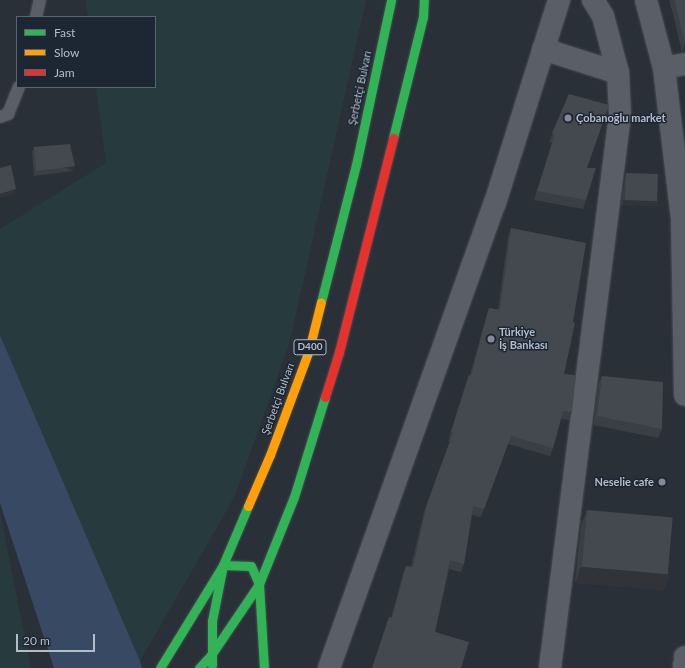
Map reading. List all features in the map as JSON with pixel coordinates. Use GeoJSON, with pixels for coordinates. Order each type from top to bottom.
{"type":"FeatureCollection","features":[{"type":"Feature","properties":{"kind":"main road","name":"Şerbetçi Bulvarı"},"geometry":{"type":"LineString","coordinates":[[160,668],[223,565],[270,455],[309,350],[356,165],[391,0]]}},
{"type":"Feature","properties":{"kind":"main road","name":"D400"},"geometry":{"type":"LineString","coordinates":[[199,668],[211,655],[259,584],[294,498],[339,352],[423,17],[424,0]]}},
{"type":"Feature","properties":{"kind":"main road"},"geometry":{"type":"LineString","coordinates":[[423,17],[432,6]]}},
{"type":"Feature","properties":{"kind":"main road"},"geometry":{"type":"LineString","coordinates":[[212,668],[212,621],[223,565],[250,566],[259,584],[264,668]]}},
{"type":"Feature","properties":{"kind":"street"},"geometry":{"type":"LineString","coordinates":[[329,668],[494,203],[559,0]]}},
{"type":"Feature","properties":{"kind":"street"},"geometry":{"type":"LineString","coordinates":[[550,668],[620,115],[618,74],[603,16],[593,0]]}},
{"type":"Feature","properties":{"kind":"street"},"geometry":{"type":"LineString","coordinates":[[646,0],[675,66],[683,220],[685,395]]}},
{"type":"Feature","properties":{"kind":"street"},"geometry":{"type":"LineString","coordinates":[[544,49],[618,74]]}},
{"type":"Feature","properties":{"kind":"street"},"geometry":{"type":"LineString","coordinates":[[684,668],[685,657]]}},
{"type":"Feature","properties":{"kind":"lane"},"geometry":{"type":"LineString","coordinates":[[36,16],[40,0]]}},
{"type":"Feature","properties":{"kind":"lane"},"geometry":{"type":"LineString","coordinates":[[0,117],[8,114],[19,88]]}},
{"type":"Feature","properties":{"kind":"green space"},"geometry":{"type":"Polygon","coordinates":[[[85,0],[366,0],[290,341],[235,496],[140,661],[0,335],[0,229],[106,163],[96,88],[156,88],[156,16],[88,16],[85,0]]]}},
{"type":"Feature","properties":{"kind":"green space"},"geometry":{"type":"Polygon","coordinates":[[[0,512],[31,668],[0,668],[0,512]]]}},
{"type":"Feature","properties":{"kind":"water"},"geometry":{"type":"Polygon","coordinates":[[[0,335],[142,668],[54,668],[0,503],[0,335]]]}},
{"type":"Feature","properties":{"kind":"building"},"geometry":{"type":"Polygon","coordinates":[[[675,0],[685,0],[685,44],[676,6],[675,0]]]}},
{"type":"Feature","properties":{"kind":"building"},"geometry":{"type":"Polygon","coordinates":[[[569,94],[609,105],[587,168],[596,168],[586,200],[537,191],[555,134],[552,133],[569,94]]]}},
{"type":"Feature","properties":{"kind":"building"},"geometry":{"type":"Polygon","coordinates":[[[70,144],[75,166],[36,171],[34,147],[70,144]]]}},
{"type":"Feature","properties":{"kind":"building"},"geometry":{"type":"Polygon","coordinates":[[[11,165],[16,189],[0,194],[0,168],[11,165]]]}},
{"type":"Feature","properties":{"kind":"building"},"geometry":{"type":"Polygon","coordinates":[[[626,173],[658,174],[657,201],[625,200],[626,173]]]}},
{"type":"Feature","properties":{"kind":"building"},"geometry":{"type":"Polygon","coordinates":[[[511,228],[586,243],[573,322],[575,323],[564,374],[576,375],[572,412],[563,411],[553,448],[511,436],[484,509],[473,506],[464,564],[450,560],[435,632],[469,642],[461,668],[372,668],[389,617],[392,618],[406,566],[413,567],[427,504],[453,433],[451,432],[469,375],[471,376],[489,308],[500,310],[511,228]]]}},
{"type":"Feature","properties":{"kind":"building"},"geometry":{"type":"Polygon","coordinates":[[[602,376],[663,382],[662,429],[597,416],[602,376]]]}},
{"type":"Feature","properties":{"kind":"building"},"geometry":{"type":"Polygon","coordinates":[[[587,510],[673,517],[668,574],[582,567],[587,510]]]}},
{"type":"Feature","properties":{"kind":"traffic: fast"},"geometry":{"type":"LineString","coordinates":[[321,302],[356,165],[391,0]]}},
{"type":"Feature","properties":{"kind":"traffic: fast"},"geometry":{"type":"LineString","coordinates":[[393,138],[423,17],[424,0]]}},
{"type":"Feature","properties":{"kind":"traffic: fast"},"geometry":{"type":"LineString","coordinates":[[199,668],[211,655],[259,584],[294,497],[325,397]]}},
{"type":"Feature","properties":{"kind":"traffic: fast"},"geometry":{"type":"LineString","coordinates":[[160,668],[223,565],[248,506]]}},
{"type":"Feature","properties":{"kind":"traffic: fast"},"geometry":{"type":"LineString","coordinates":[[212,665],[212,621],[223,565],[251,566],[259,584],[264,668]]}},
{"type":"Feature","properties":{"kind":"traffic: slow"},"geometry":{"type":"LineString","coordinates":[[248,506],[270,455],[309,350],[321,302]]}},
{"type":"Feature","properties":{"kind":"traffic: jam"},"geometry":{"type":"LineString","coordinates":[[325,397],[339,352],[393,138]]}},
{"type":"Feature","properties":{"kind":"place","name":"Çobanoğlu market"},"geometry":{"type":"Point","coordinates":[568,118]}},
{"type":"Feature","properties":{"kind":"place","name":"Türkiye İş Bankası"},"geometry":{"type":"Point","coordinates":[491,339]}},
{"type":"Feature","properties":{"kind":"place","name":"Neselie cafe"},"geometry":{"type":"Point","coordinates":[662,482]}}]}
